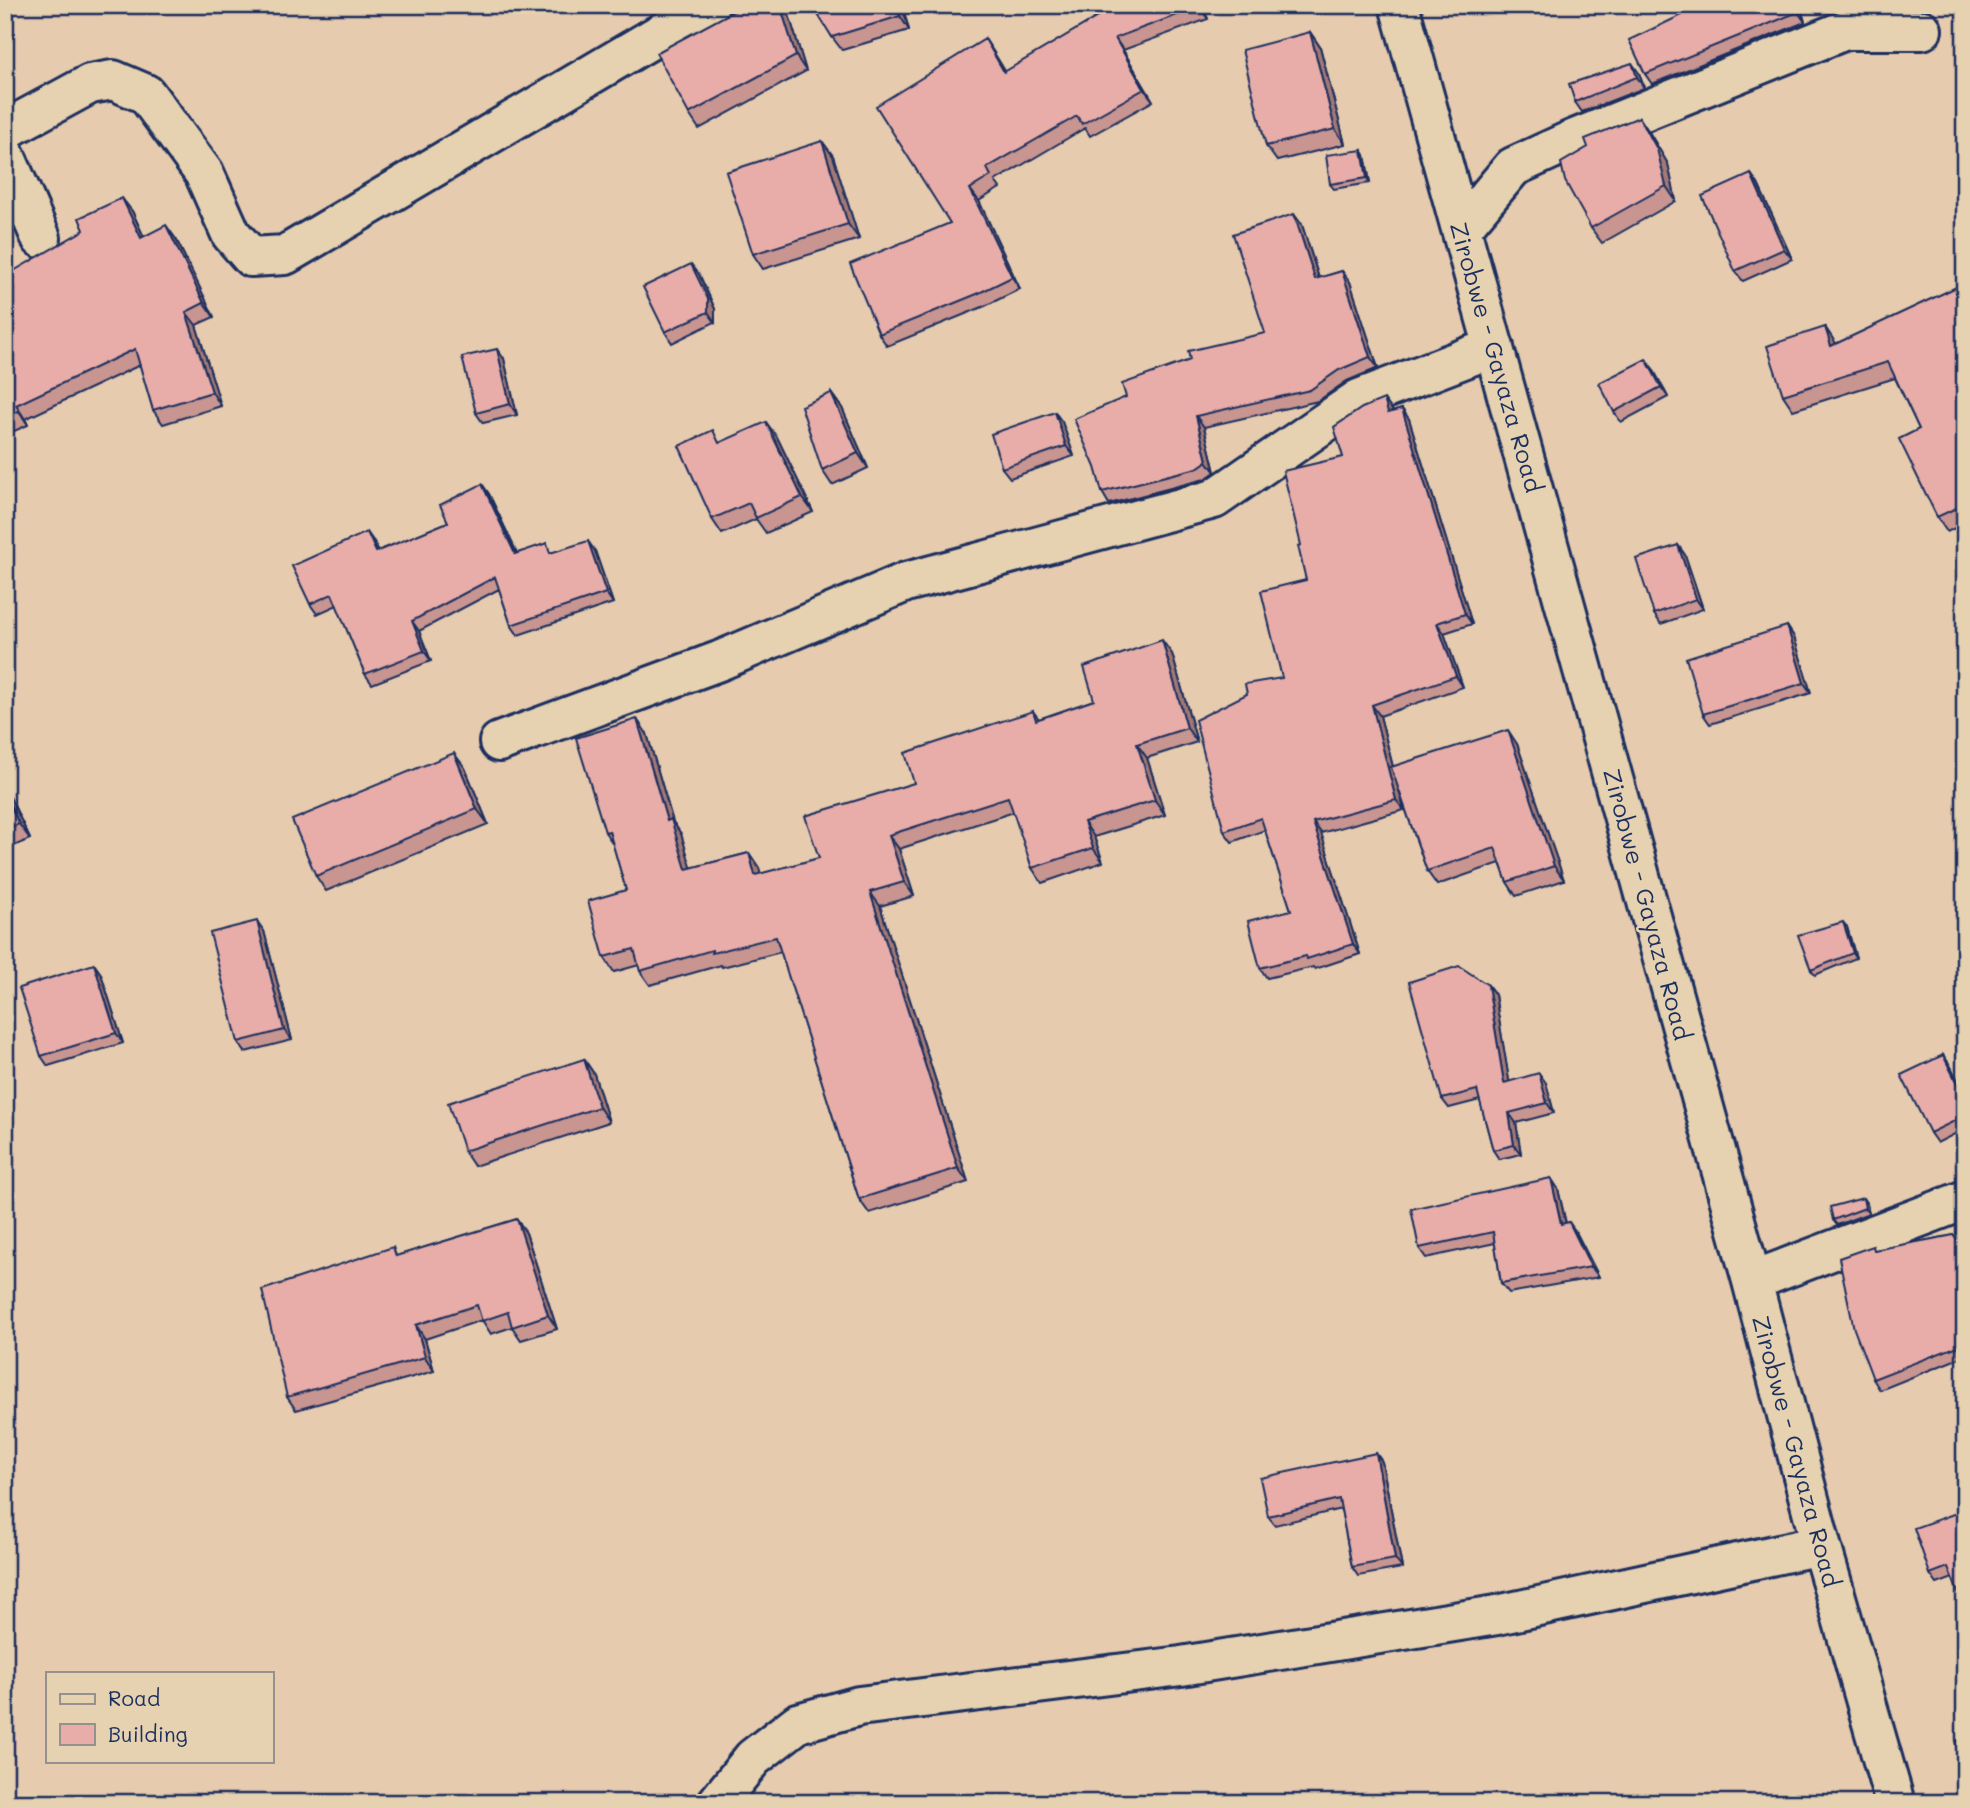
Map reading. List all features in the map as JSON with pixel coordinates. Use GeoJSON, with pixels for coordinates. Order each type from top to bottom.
{"type":"FeatureCollection","features":[{"type":"Feature","properties":{"kind":"street"},"geometry":{"type":"LineString","coordinates":[[41,239],[6,137],[90,84],[113,80],[146,94],[204,173],[231,234],[251,257],[285,255],[709,5]]}},
{"type":"Feature","properties":{"kind":"street","name":"Zirobwe - Gayaza Road"},"geometry":{"type":"LineString","coordinates":[[1399,5],[1752,1281],[1821,1545],[1895,1803]]}},
{"type":"Feature","properties":{"kind":"street"},"geometry":{"type":"LineString","coordinates":[[1410,47],[1428,5]]}},
{"type":"Feature","properties":{"kind":"street"},"geometry":{"type":"LineString","coordinates":[[1461,229],[1513,167],[1572,140],[1846,30],[1922,30]]}},
{"type":"Feature","properties":{"kind":"street"},"geometry":{"type":"LineString","coordinates":[[499,742],[719,661],[906,582],[1214,499],[1359,399],[1494,347]]}},
{"type":"Feature","properties":{"kind":"street"},"geometry":{"type":"LineString","coordinates":[[1752,1281],[1965,1200]]}},
{"type":"Feature","properties":{"kind":"street"},"geometry":{"type":"LineString","coordinates":[[717,1803],[752,1758],[798,1723],[859,1706],[1181,1666],[1497,1615],[1821,1545]]}},
{"type":"Feature","properties":{"kind":"building"},"geometry":{"type":"Polygon","coordinates":[[[745,5],[780,5],[796,56],[689,114],[656,53],[745,5]]]}},
{"type":"Feature","properties":{"kind":"building"},"geometry":{"type":"Polygon","coordinates":[[[812,5],[896,5],[900,16],[832,37],[812,5]]]}},
{"type":"Feature","properties":{"kind":"building"},"geometry":{"type":"Polygon","coordinates":[[[1116,5],[1199,7],[1115,38],[1144,89],[1082,124],[1077,116],[987,168],[991,176],[970,189],[1012,277],[879,334],[850,264],[950,223],[876,106],[985,39],[1004,72],[1116,5]]]}},
{"type":"Feature","properties":{"kind":"building"},"geometry":{"type":"Polygon","coordinates":[[[1703,5],[1796,5],[1798,12],[1645,74],[1629,40],[1703,5]]]}},
{"type":"Feature","properties":{"kind":"building"},"geometry":{"type":"Polygon","coordinates":[[[1310,32],[1335,129],[1266,146],[1242,50],[1310,32]]]}},
{"type":"Feature","properties":{"kind":"building"},"geometry":{"type":"Polygon","coordinates":[[[1632,63],[1637,77],[1575,102],[1569,84],[1632,63]]]}},
{"type":"Feature","properties":{"kind":"building"},"geometry":{"type":"Polygon","coordinates":[[[1639,117],[1657,149],[1666,186],[1591,228],[1565,181],[1561,163],[1588,147],[1585,139],[1639,117]]]}},
{"type":"Feature","properties":{"kind":"building"},"geometry":{"type":"Polygon","coordinates":[[[822,141],[848,224],[753,254],[726,172],[822,141]]]}},
{"type":"Feature","properties":{"kind":"building"},"geometry":{"type":"Polygon","coordinates":[[[1362,150],[1367,178],[1330,184],[1326,155],[1362,150]]]}},
{"type":"Feature","properties":{"kind":"building"},"geometry":{"type":"Polygon","coordinates":[[[1751,174],[1784,249],[1735,271],[1702,196],[1751,174]]]}},
{"type":"Feature","properties":{"kind":"building"},"geometry":{"type":"Polygon","coordinates":[[[122,198],[141,238],[166,225],[204,303],[186,312],[212,392],[153,410],[135,349],[16,405],[19,411],[5,417],[5,276],[84,230],[79,218],[122,198]]]}},
{"type":"Feature","properties":{"kind":"building"},"geometry":{"type":"Polygon","coordinates":[[[1294,214],[1315,279],[1342,271],[1370,357],[1339,370],[1310,390],[1196,416],[1207,461],[1197,468],[1102,492],[1095,467],[1074,419],[1126,397],[1122,384],[1190,360],[1188,351],[1265,333],[1233,234],[1294,214]]]}},
{"type":"Feature","properties":{"kind":"building"},"geometry":{"type":"Polygon","coordinates":[[[691,264],[708,299],[708,312],[665,332],[643,287],[691,264]]]}},
{"type":"Feature","properties":{"kind":"building"},"geometry":{"type":"Polygon","coordinates":[[[1965,283],[1965,504],[1937,517],[1899,439],[1919,429],[1888,362],[1783,395],[1767,346],[1825,327],[1831,346],[1965,283]]]}},
{"type":"Feature","properties":{"kind":"building"},"geometry":{"type":"Polygon","coordinates":[[[497,349],[510,404],[476,413],[462,357],[497,349]]]}},
{"type":"Feature","properties":{"kind":"building"},"geometry":{"type":"Polygon","coordinates":[[[1646,359],[1661,387],[1614,412],[1599,383],[1646,359]]]}},
{"type":"Feature","properties":{"kind":"building"},"geometry":{"type":"Polygon","coordinates":[[[831,393],[858,453],[822,470],[801,406],[831,393]]]}},
{"type":"Feature","properties":{"kind":"building"},"geometry":{"type":"Polygon","coordinates":[[[1384,399],[1388,413],[1402,409],[1465,614],[1437,623],[1456,676],[1372,705],[1396,800],[1313,822],[1353,944],[1307,959],[1306,956],[1260,968],[1248,921],[1291,910],[1261,818],[1224,831],[1195,720],[1247,694],[1245,684],[1282,678],[1261,591],[1306,580],[1298,546],[1301,545],[1283,471],[1343,457],[1334,427],[1362,408],[1384,399]]]}},
{"type":"Feature","properties":{"kind":"building"},"geometry":{"type":"Polygon","coordinates":[[[1055,412],[1066,446],[1002,468],[991,434],[1055,412]]]}},
{"type":"Feature","properties":{"kind":"building"},"geometry":{"type":"Polygon","coordinates":[[[766,422],[802,497],[756,518],[749,503],[712,519],[679,446],[713,430],[719,443],[766,422]]]}},
{"type":"Feature","properties":{"kind":"building"},"geometry":{"type":"Polygon","coordinates":[[[482,484],[515,554],[547,543],[550,553],[588,541],[606,593],[511,625],[495,577],[412,621],[424,651],[365,674],[332,594],[310,604],[292,566],[367,532],[376,552],[448,522],[440,505],[482,484]]]}},
{"type":"Feature","properties":{"kind":"building"},"geometry":{"type":"Polygon","coordinates":[[[1678,545],[1696,599],[1654,614],[1636,559],[1678,545]]]}},
{"type":"Feature","properties":{"kind":"building"},"geometry":{"type":"Polygon","coordinates":[[[1787,626],[1804,683],[1703,714],[1686,658],[1787,626]]]}},
{"type":"Feature","properties":{"kind":"building"},"geometry":{"type":"Polygon","coordinates":[[[1162,640],[1187,728],[1137,744],[1155,800],[1084,822],[1093,848],[1032,868],[1008,797],[889,835],[904,882],[870,892],[958,1168],[859,1199],[776,937],[712,953],[712,950],[640,971],[634,949],[604,957],[588,901],[626,890],[609,831],[605,832],[576,738],[637,719],[667,821],[671,819],[686,869],[749,853],[755,875],[819,858],[805,816],[914,783],[905,753],[1033,711],[1036,720],[1094,700],[1084,667],[1162,640]]]}},
{"type":"Feature","properties":{"kind":"building"},"geometry":{"type":"Polygon","coordinates":[[[1508,730],[1554,866],[1507,882],[1495,848],[1427,871],[1391,767],[1508,730]]]}},
{"type":"Feature","properties":{"kind":"building"},"geometry":{"type":"Polygon","coordinates":[[[454,753],[477,809],[316,876],[292,820],[454,753]]]}},
{"type":"Feature","properties":{"kind":"building"},"geometry":{"type":"Polygon","coordinates":[[[5,794],[19,824],[5,830],[5,794]]]}},
{"type":"Feature","properties":{"kind":"building"},"geometry":{"type":"Polygon","coordinates":[[[257,921],[284,1030],[238,1042],[210,933],[257,921]]]}},
{"type":"Feature","properties":{"kind":"building"},"geometry":{"type":"Polygon","coordinates":[[[1843,922],[1853,953],[1811,970],[1798,935],[1843,922]]]}},
{"type":"Feature","properties":{"kind":"building"},"geometry":{"type":"Polygon","coordinates":[[[94,964],[116,1033],[41,1056],[19,988],[94,964]]]}},
{"type":"Feature","properties":{"kind":"building"},"geometry":{"type":"Polygon","coordinates":[[[1459,966],[1488,985],[1504,1083],[1539,1073],[1547,1103],[1509,1113],[1514,1145],[1493,1150],[1477,1090],[1442,1099],[1409,982],[1459,966]]]}},
{"type":"Feature","properties":{"kind":"building"},"geometry":{"type":"Polygon","coordinates":[[[1943,1055],[1965,1099],[1965,1116],[1930,1133],[1901,1075],[1943,1055]]]}},
{"type":"Feature","properties":{"kind":"building"},"geometry":{"type":"Polygon","coordinates":[[[584,1059],[599,1107],[464,1151],[448,1103],[584,1059]]]}},
{"type":"Feature","properties":{"kind":"building"},"geometry":{"type":"Polygon","coordinates":[[[1551,1178],[1561,1224],[1569,1222],[1591,1267],[1501,1283],[1493,1232],[1419,1248],[1411,1209],[1551,1178]]]}},
{"type":"Feature","properties":{"kind":"building"},"geometry":{"type":"Polygon","coordinates":[[[1863,1198],[1865,1208],[1833,1220],[1830,1207],[1863,1198]]]}},
{"type":"Feature","properties":{"kind":"building"},"geometry":{"type":"Polygon","coordinates":[[[517,1219],[548,1315],[512,1327],[508,1312],[482,1321],[477,1305],[416,1325],[425,1357],[287,1397],[262,1290],[393,1247],[396,1256],[517,1219]]]}},
{"type":"Feature","properties":{"kind":"building"},"geometry":{"type":"Polygon","coordinates":[[[1954,1235],[1965,1250],[1965,1365],[1958,1346],[1873,1379],[1854,1329],[1839,1258],[1873,1246],[1874,1250],[1954,1235]]]}},
{"type":"Feature","properties":{"kind":"building"},"geometry":{"type":"Polygon","coordinates":[[[1376,1453],[1395,1559],[1352,1567],[1339,1499],[1268,1516],[1260,1478],[1376,1453]]]}},
{"type":"Feature","properties":{"kind":"building"},"geometry":{"type":"Polygon","coordinates":[[[1965,1510],[1965,1610],[1948,1567],[1930,1574],[1914,1528],[1965,1510]]]}},
{"type":"Feature","properties":{"kind":"building"},"geometry":{"type":"Polygon","coordinates":[[[1965,1738],[1965,1771],[1955,1741],[1965,1738]]]}}]}
